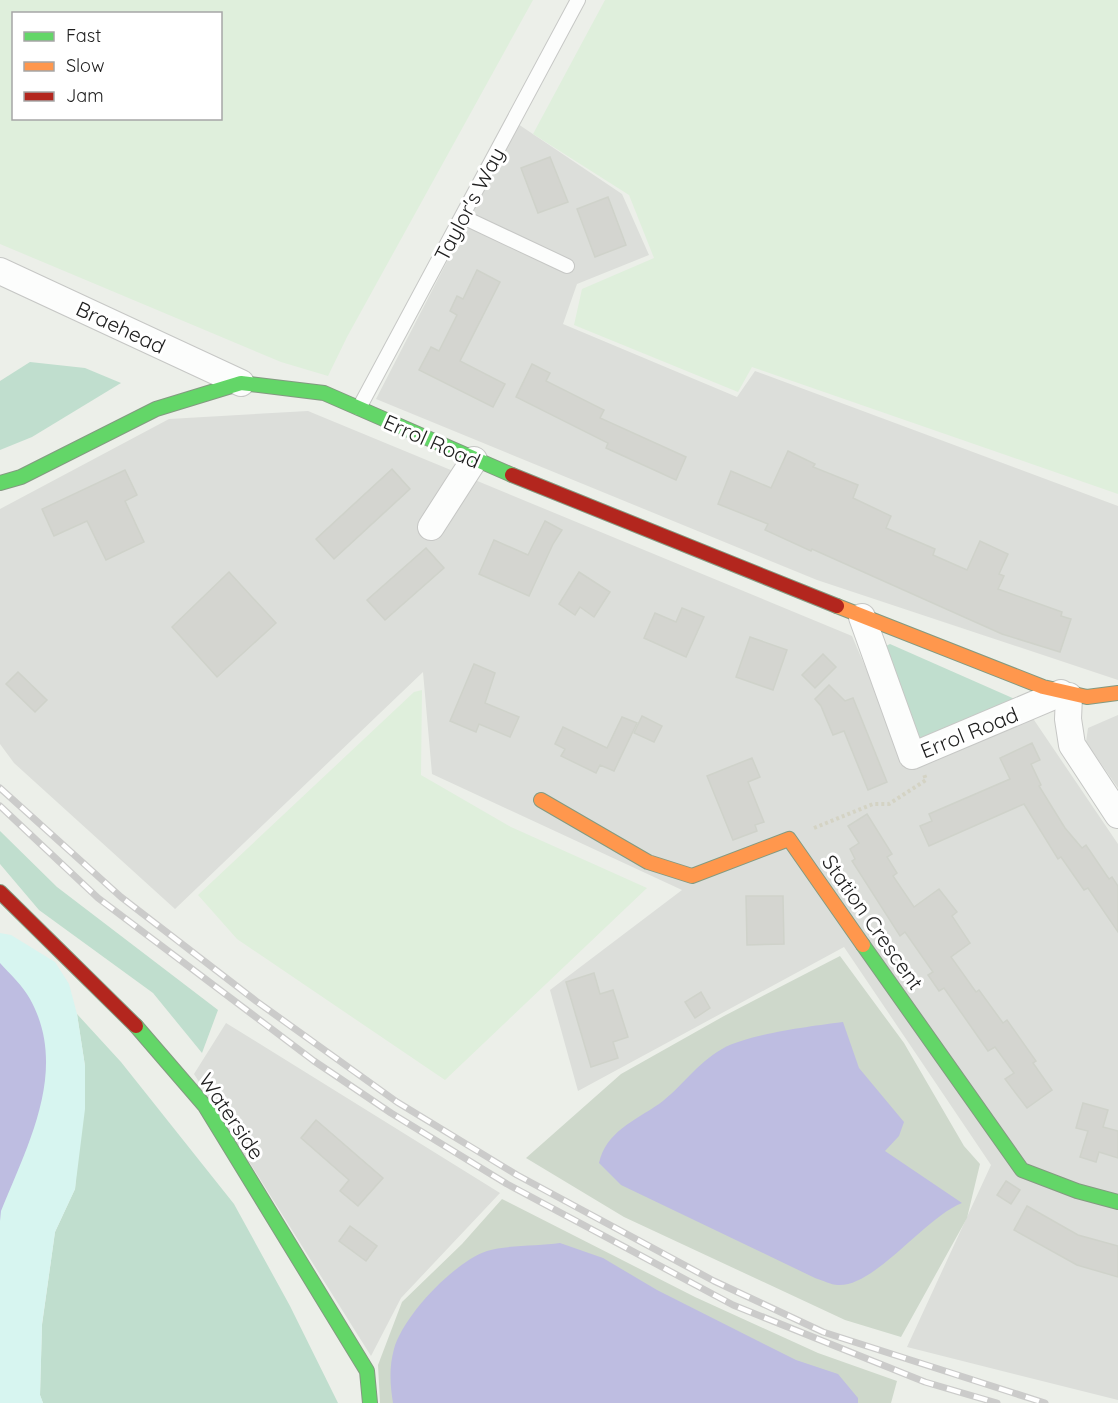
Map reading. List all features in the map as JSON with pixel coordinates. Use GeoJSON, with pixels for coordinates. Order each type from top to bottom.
{"type":"FeatureCollection","features":[{"type":"Feature","properties":{"kind":"street","name":"Braehead"},"geometry":{"type":"LineString","coordinates":[[0,271],[241,383]]}},
{"type":"Feature","properties":{"kind":"street","name":"Errol Road"},"geometry":{"type":"LineString","coordinates":[[0,483],[21,477],[156,409],[241,383],[324,393],[474,460],[862,617],[1065,695],[1104,697],[1118,693]]}},
{"type":"Feature","properties":{"kind":"street"},"geometry":{"type":"LineString","coordinates":[[431,526],[474,460]]}},
{"type":"Feature","properties":{"kind":"street","name":"Errol Road"},"geometry":{"type":"LineString","coordinates":[[862,617],[912,756],[1065,695]]}},
{"type":"Feature","properties":{"kind":"street"},"geometry":{"type":"LineString","coordinates":[[1065,695],[1071,745],[1118,814]]}},
{"type":"Feature","properties":{"kind":"street"},"geometry":{"type":"LineString","coordinates":[[541,800],[648,862],[693,876],[789,839]]}},
{"type":"Feature","properties":{"kind":"street","name":"Station Crescent"},"geometry":{"type":"LineString","coordinates":[[789,839],[1022,1170],[1077,1191],[1118,1202]]}},
{"type":"Feature","properties":{"kind":"street","name":"Waterside"},"geometry":{"type":"LineString","coordinates":[[0,892],[127,1016],[205,1106],[368,1371],[370,1403]]}},
{"type":"Feature","properties":{"kind":"lane","name":"Taylor's Way"},"geometry":{"type":"LineString","coordinates":[[358,408],[578,0]]}},
{"type":"Feature","properties":{"kind":"lane"},"geometry":{"type":"LineString","coordinates":[[463,217],[567,266]]}},
{"type":"Feature","properties":{"kind":"lane"},"geometry":{"type":"LineString","coordinates":[[427,439],[432,433],[440,430],[528,466]]}},
{"type":"Feature","properties":{"kind":"lane"},"geometry":{"type":"LineString","coordinates":[[561,479],[672,524],[675,530],[671,540]]}},
{"type":"Feature","properties":{"kind":"path"},"geometry":{"type":"LineString","coordinates":[[789,839],[850,812],[873,804],[889,804],[926,780],[919,754]]}},
{"type":"Feature","properties":{"kind":"shaded area"},"geometry":{"type":"Polygon","coordinates":[[[518,124],[622,194],[649,255],[577,284],[563,324],[737,397],[755,371],[1118,506],[1118,680],[817,580],[376,399],[518,124]]]}},
{"type":"Feature","properties":{"kind":"shaded area"},"geometry":{"type":"Polygon","coordinates":[[[308,411],[852,636],[906,762],[1032,717],[1118,844],[1118,1400],[907,1347],[991,1165],[844,947],[578,1091],[550,990],[682,890],[432,774],[423,672],[175,909],[14,763],[0,744],[0,509],[169,419],[308,411]]]}},
{"type":"Feature","properties":{"kind":"shaded area"},"geometry":{"type":"Polygon","coordinates":[[[1118,715],[1118,788],[1086,742],[1088,728],[1118,715]]]}},
{"type":"Feature","properties":{"kind":"shaded area"},"geometry":{"type":"Polygon","coordinates":[[[0,933],[11,935],[55,962],[69,984],[77,1014],[85,1066],[85,1109],[75,1189],[55,1232],[42,1324],[40,1395],[43,1403],[0,1403],[0,933]]]}},
{"type":"Feature","properties":{"kind":"shaded area"},"geometry":{"type":"Polygon","coordinates":[[[840,956],[904,1043],[964,1146],[980,1164],[967,1218],[901,1337],[845,1320],[624,1217],[526,1158],[621,1074],[724,1016],[840,956]]]}},
{"type":"Feature","properties":{"kind":"shaded area"},"geometry":{"type":"Polygon","coordinates":[[[226,1023],[500,1193],[401,1298],[371,1356],[194,1074],[226,1023]]]}},
{"type":"Feature","properties":{"kind":"shaded area"},"geometry":{"type":"Polygon","coordinates":[[[502,1199],[695,1297],[818,1353],[897,1381],[891,1403],[380,1403],[378,1365],[402,1302],[462,1244],[502,1199]]]}},
{"type":"Feature","properties":{"kind":"green space"},"geometry":{"type":"Polygon","coordinates":[[[0,0],[533,0],[347,337],[328,376],[281,362],[0,244],[0,0]]]}},
{"type":"Feature","properties":{"kind":"green space"},"geometry":{"type":"Polygon","coordinates":[[[605,0],[1118,0],[1118,494],[752,367],[738,392],[574,325],[582,289],[654,258],[629,195],[533,134],[605,0]]]}},
{"type":"Feature","properties":{"kind":"green space"},"geometry":{"type":"Polygon","coordinates":[[[30,362],[85,368],[121,383],[32,437],[0,450],[0,381],[30,362]]]}},
{"type":"Feature","properties":{"kind":"green space"},"geometry":{"type":"Polygon","coordinates":[[[890,644],[1017,700],[926,739],[918,739],[884,647],[890,644]]]}},
{"type":"Feature","properties":{"kind":"green space"},"geometry":{"type":"Polygon","coordinates":[[[422,690],[421,775],[511,827],[647,888],[445,1080],[237,939],[198,895],[414,692],[422,690]]]}},
{"type":"Feature","properties":{"kind":"green space"},"geometry":{"type":"Polygon","coordinates":[[[0,831],[57,887],[218,1010],[202,1053],[153,993],[39,910],[0,864],[0,831]]]}},
{"type":"Feature","properties":{"kind":"green space"},"geometry":{"type":"Polygon","coordinates":[[[77,1014],[121,1062],[234,1204],[290,1306],[338,1403],[43,1403],[40,1395],[42,1325],[55,1232],[75,1189],[85,1066],[77,1014]]]}},
{"type":"Feature","properties":{"kind":"water"},"geometry":{"type":"Polygon","coordinates":[[[0,963],[30,999],[41,1025],[46,1052],[45,1079],[40,1106],[32,1133],[1,1211],[0,1221],[0,963]]]}},
{"type":"Feature","properties":{"kind":"water"},"geometry":{"type":"Polygon","coordinates":[[[843,1022],[859,1068],[904,1122],[899,1136],[885,1151],[962,1203],[932,1222],[868,1275],[852,1283],[838,1285],[815,1278],[621,1185],[599,1163],[614,1135],[667,1098],[705,1061],[722,1049],[764,1035],[843,1022]]]}},
{"type":"Feature","properties":{"kind":"water"},"geometry":{"type":"Polygon","coordinates":[[[560,1243],[603,1258],[657,1290],[796,1360],[838,1374],[858,1398],[858,1403],[393,1403],[392,1356],[399,1336],[419,1306],[445,1278],[474,1257],[487,1251],[560,1243]]]}},
{"type":"Feature","properties":{"kind":"building"},"geometry":{"type":"Polygon","coordinates":[[[550,157],[568,202],[538,213],[521,168],[550,157]]]}},
{"type":"Feature","properties":{"kind":"building"},"geometry":{"type":"Polygon","coordinates":[[[608,197],[626,245],[595,257],[577,209],[608,197]]]}},
{"type":"Feature","properties":{"kind":"building"},"geometry":{"type":"Polygon","coordinates":[[[477,270],[500,282],[460,361],[505,384],[493,407],[419,370],[431,347],[439,351],[457,315],[450,311],[457,296],[463,299],[477,270]]]}},
{"type":"Feature","properties":{"kind":"building"},"geometry":{"type":"Polygon","coordinates":[[[532,364],[550,373],[546,381],[604,410],[600,418],[686,457],[676,480],[606,448],[608,443],[516,397],[532,364]]]}},
{"type":"Feature","properties":{"kind":"building"},"geometry":{"type":"Polygon","coordinates":[[[788,451],[815,464],[813,467],[858,485],[853,498],[891,516],[886,528],[935,549],[933,555],[967,570],[980,541],[1008,554],[999,574],[1004,576],[998,589],[1062,612],[1061,616],[1071,619],[1060,652],[1002,634],[765,530],[768,524],[718,504],[731,471],[771,488],[788,451]]]}},
{"type":"Feature","properties":{"kind":"building"},"geometry":{"type":"Polygon","coordinates":[[[392,469],[410,489],[334,559],[316,539],[392,469]]]}},
{"type":"Feature","properties":{"kind":"building"},"geometry":{"type":"Polygon","coordinates":[[[125,470],[137,495],[125,501],[144,542],[106,560],[87,521],[54,536],[42,509],[125,470]]]}},
{"type":"Feature","properties":{"kind":"building"},"geometry":{"type":"Polygon","coordinates":[[[545,521],[562,530],[529,596],[479,574],[494,540],[528,555],[545,521]]]}},
{"type":"Feature","properties":{"kind":"building"},"geometry":{"type":"Polygon","coordinates":[[[426,548],[444,568],[385,620],[367,600],[426,548]]]}},
{"type":"Feature","properties":{"kind":"building"},"geometry":{"type":"Polygon","coordinates":[[[229,572],[276,623],[217,677],[172,627],[229,572]]]}},
{"type":"Feature","properties":{"kind":"building"},"geometry":{"type":"Polygon","coordinates":[[[579,572],[610,592],[594,617],[580,607],[575,615],[559,604],[579,572]]]}},
{"type":"Feature","properties":{"kind":"building"},"geometry":{"type":"Polygon","coordinates":[[[682,608],[704,617],[686,657],[644,638],[655,613],[676,622],[682,608]]]}},
{"type":"Feature","properties":{"kind":"building"},"geometry":{"type":"Polygon","coordinates":[[[750,637],[787,650],[773,690],[736,677],[750,637]]]}},
{"type":"Feature","properties":{"kind":"building"},"geometry":{"type":"Polygon","coordinates":[[[823,654],[836,667],[815,688],[802,675],[823,654]]]}},
{"type":"Feature","properties":{"kind":"building"},"geometry":{"type":"Polygon","coordinates":[[[474,664],[495,673],[485,703],[519,717],[510,737],[479,724],[476,732],[450,721],[474,664]]]}},
{"type":"Feature","properties":{"kind":"building"},"geometry":{"type":"Polygon","coordinates":[[[18,672],[47,700],[35,712],[6,684],[18,672]]]}},
{"type":"Feature","properties":{"kind":"building"},"geometry":{"type":"Polygon","coordinates":[[[829,685],[845,701],[853,698],[887,782],[868,790],[844,731],[833,735],[821,706],[815,699],[829,685]]]}},
{"type":"Feature","properties":{"kind":"building"},"geometry":{"type":"Polygon","coordinates":[[[642,716],[662,726],[654,742],[634,733],[642,716]]]}},
{"type":"Feature","properties":{"kind":"building"},"geometry":{"type":"Polygon","coordinates":[[[622,717],[637,723],[614,771],[600,765],[596,773],[561,756],[565,749],[555,744],[563,727],[607,748],[622,717]]]}},
{"type":"Feature","properties":{"kind":"building"},"geometry":{"type":"Polygon","coordinates":[[[1032,743],[1040,760],[1031,764],[1041,785],[1039,786],[1065,828],[1082,848],[1086,845],[1109,879],[1112,877],[1118,886],[1118,932],[1088,888],[1084,890],[1061,857],[1058,859],[1024,804],[929,846],[920,826],[932,821],[929,814],[1010,779],[1000,758],[1032,743]]]}},
{"type":"Feature","properties":{"kind":"building"},"geometry":{"type":"Polygon","coordinates":[[[752,758],[760,777],[748,782],[764,822],[755,825],[757,831],[733,840],[707,776],[752,758]]]}},
{"type":"Feature","properties":{"kind":"building"},"geometry":{"type":"Polygon","coordinates":[[[867,814],[892,854],[887,857],[897,873],[893,876],[914,907],[939,889],[957,912],[952,916],[970,943],[951,957],[976,992],[979,990],[1003,1023],[1007,1020],[1036,1061],[1033,1063],[1052,1090],[1027,1108],[1005,1079],[1014,1073],[995,1047],[988,1051],[944,988],[939,991],[928,975],[933,972],[905,932],[900,936],[852,861],[855,859],[850,849],[859,843],[848,826],[867,814]]]}},
{"type":"Feature","properties":{"kind":"building"},"geometry":{"type":"Polygon","coordinates":[[[746,896],[783,896],[784,944],[747,945],[746,896]]]}},
{"type":"Feature","properties":{"kind":"building"},"geometry":{"type":"Polygon","coordinates":[[[594,973],[600,994],[613,990],[628,1037],[613,1042],[618,1058],[591,1067],[566,982],[594,973]]]}},
{"type":"Feature","properties":{"kind":"building"},"geometry":{"type":"Polygon","coordinates":[[[701,992],[710,1008],[695,1018],[685,1002],[701,992]]]}},
{"type":"Feature","properties":{"kind":"building"},"geometry":{"type":"Polygon","coordinates":[[[1083,1103],[1108,1110],[1103,1127],[1118,1131],[1118,1158],[1099,1152],[1096,1162],[1080,1157],[1088,1131],[1076,1128],[1083,1103]]]}},
{"type":"Feature","properties":{"kind":"building"},"geometry":{"type":"Polygon","coordinates":[[[316,1120],[383,1178],[358,1206],[340,1191],[349,1180],[301,1138],[316,1120]]]}},
{"type":"Feature","properties":{"kind":"building"},"geometry":{"type":"Polygon","coordinates":[[[1006,1181],[1020,1190],[1011,1204],[997,1195],[1006,1181]]]}},
{"type":"Feature","properties":{"kind":"building"},"geometry":{"type":"Polygon","coordinates":[[[1027,1206],[1078,1235],[1118,1246],[1118,1277],[1077,1265],[1014,1230],[1027,1206]]]}},
{"type":"Feature","properties":{"kind":"building"},"geometry":{"type":"Polygon","coordinates":[[[350,1226],[377,1246],[366,1261],[339,1241],[350,1226]]]}},
{"type":"Feature","properties":{"kind":"railway"},"geometry":{"type":"LineString","coordinates":[[0,788],[121,897],[256,1001],[397,1102],[517,1175],[714,1281],[823,1332],[1045,1403]]}},
{"type":"Feature","properties":{"kind":"railway"},"geometry":{"type":"LineString","coordinates":[[0,806],[98,898],[314,1061],[391,1113],[507,1184],[733,1305],[925,1382],[997,1403]]}},
{"type":"Feature","properties":{"kind":"traffic: fast"},"geometry":{"type":"LineString","coordinates":[[0,483],[21,477],[156,409],[241,383],[324,393],[512,475]]}},
{"type":"Feature","properties":{"kind":"traffic: fast"},"geometry":{"type":"LineString","coordinates":[[863,945],[1022,1170],[1077,1191],[1118,1202]]}},
{"type":"Feature","properties":{"kind":"traffic: fast"},"geometry":{"type":"LineString","coordinates":[[136,1026],[205,1106],[367,1371],[370,1403]]}},
{"type":"Feature","properties":{"kind":"traffic: slow"},"geometry":{"type":"LineString","coordinates":[[837,606],[1043,687],[1087,697],[1118,693]]}},
{"type":"Feature","properties":{"kind":"traffic: slow"},"geometry":{"type":"LineString","coordinates":[[541,800],[648,862],[692,876],[789,839],[863,945]]}},
{"type":"Feature","properties":{"kind":"traffic: jam"},"geometry":{"type":"LineString","coordinates":[[512,475],[837,606]]}},
{"type":"Feature","properties":{"kind":"traffic: jam"},"geometry":{"type":"LineString","coordinates":[[0,892],[136,1026]]}}]}
